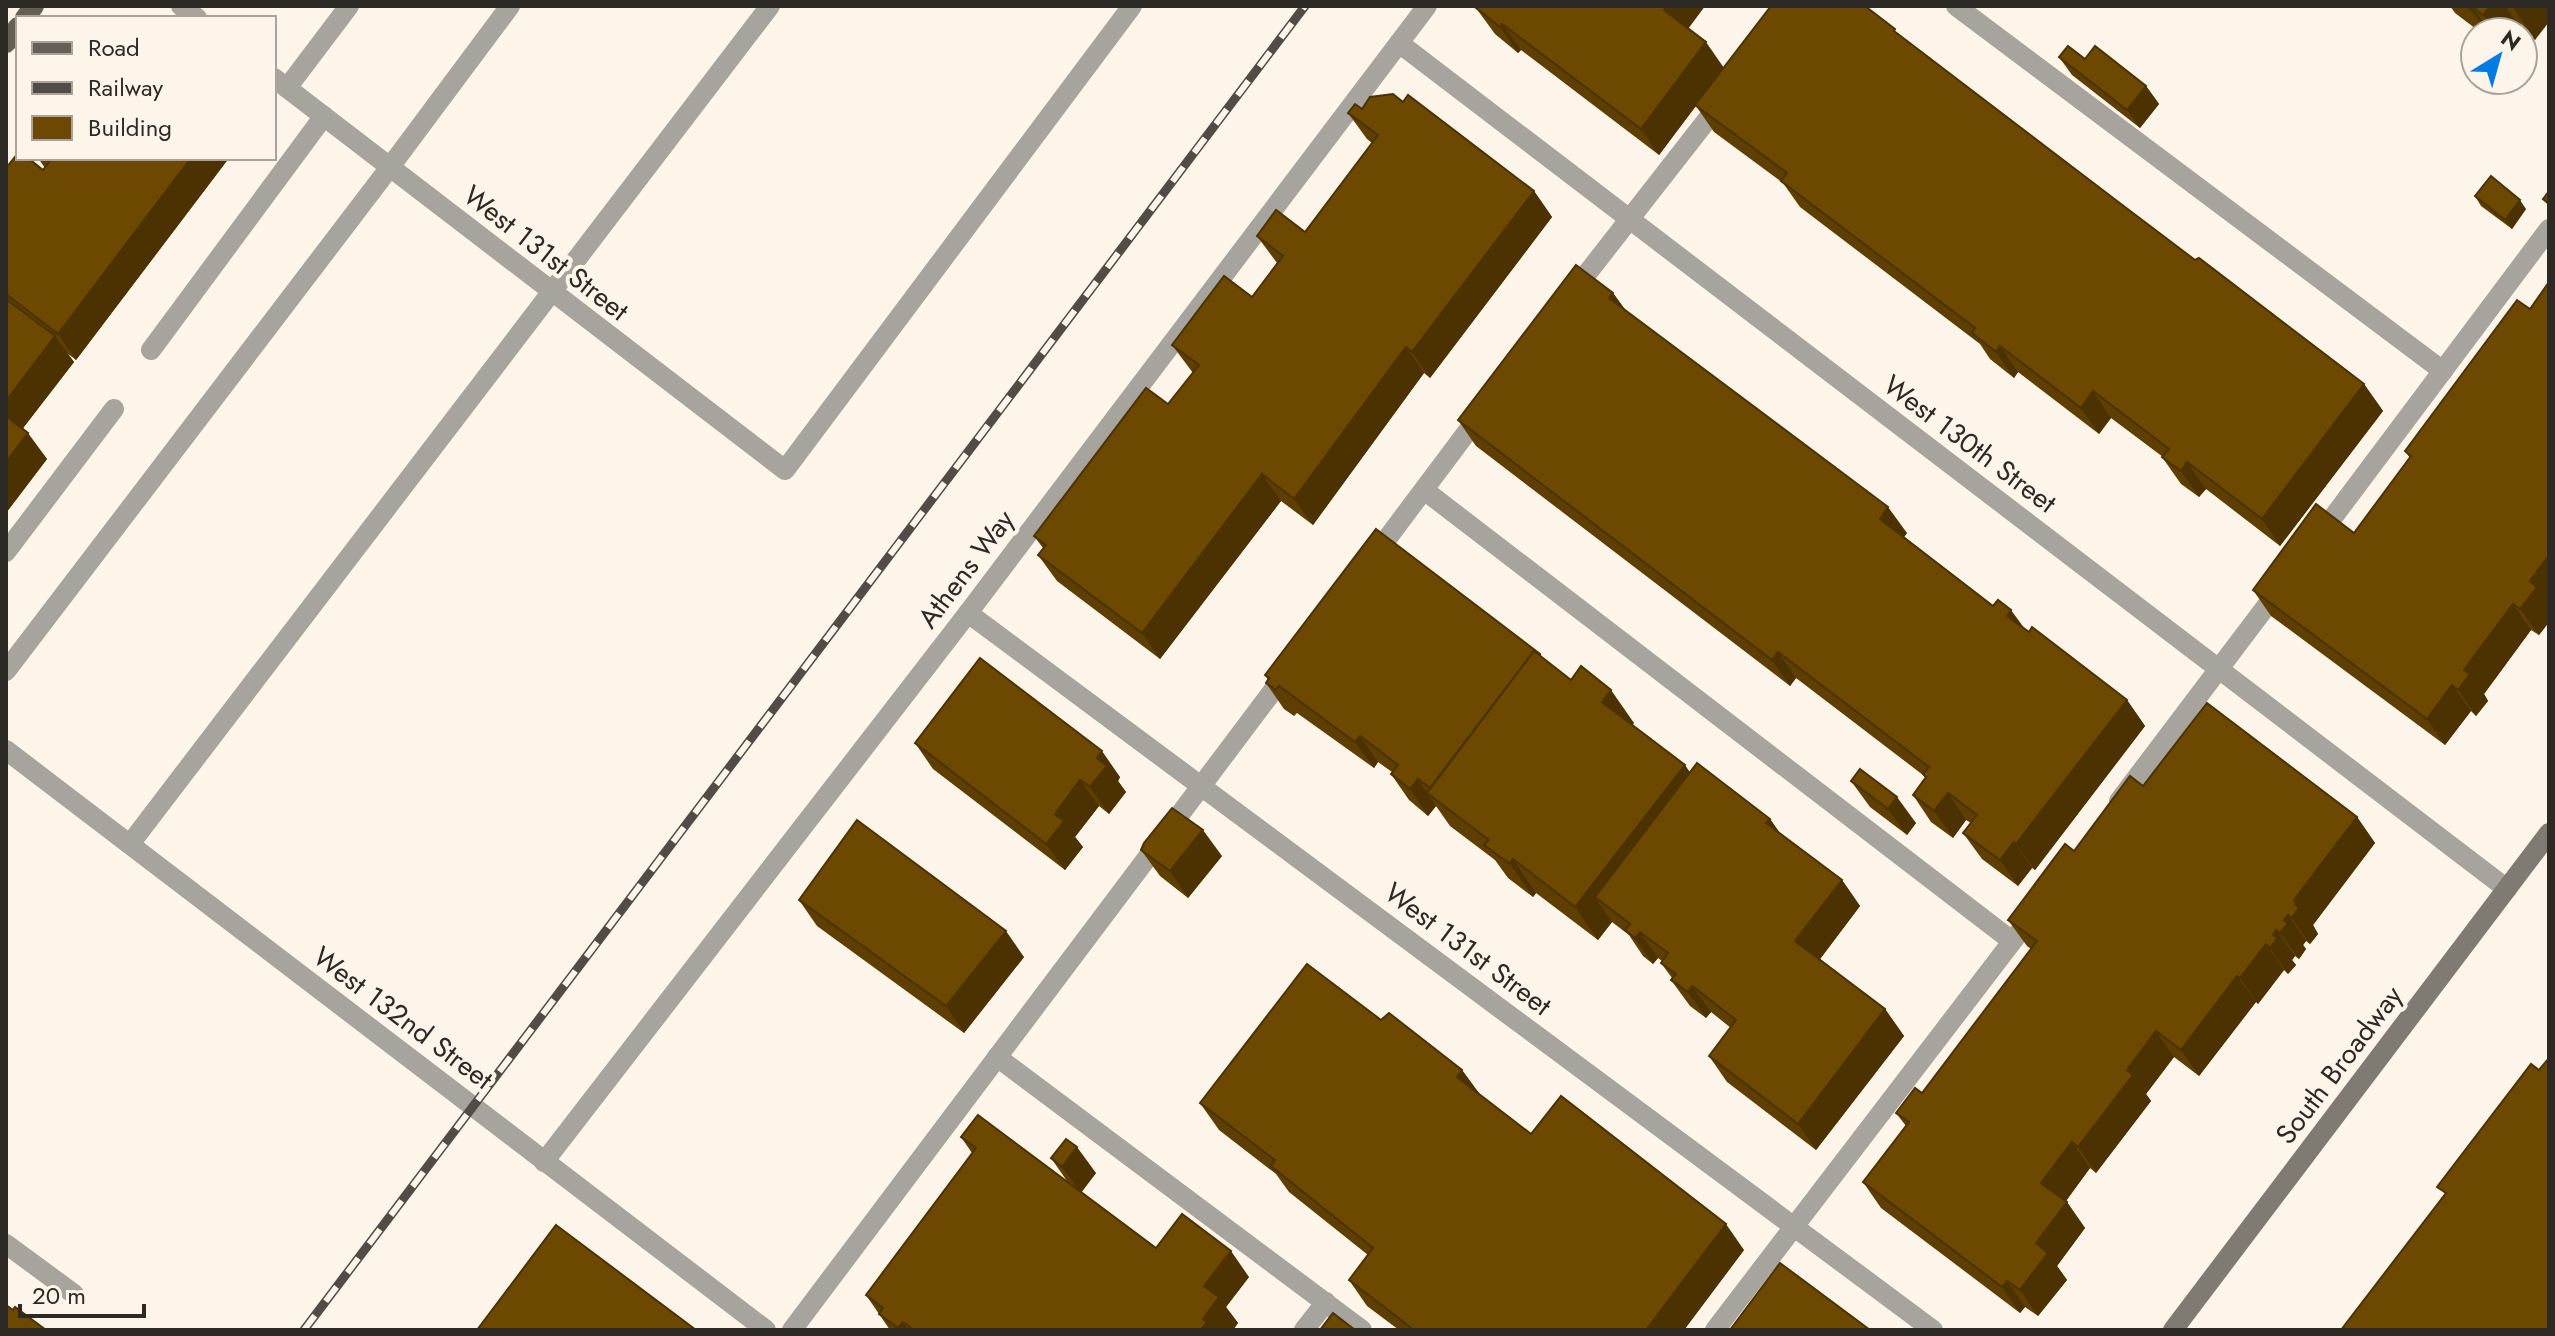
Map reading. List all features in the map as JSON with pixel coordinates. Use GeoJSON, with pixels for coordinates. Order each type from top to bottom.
{"type":"FeatureCollection","features":[{"type":"Feature","properties":{"kind":"main road","name":"South Broadway"},"geometry":{"type":"LineString","coordinates":[[2173,1330],[2549,833]]}},
{"type":"Feature","properties":{"kind":"street"},"geometry":{"type":"LineString","coordinates":[[281,83],[349,6]]}},
{"type":"Feature","properties":{"kind":"street"},"geometry":{"type":"LineString","coordinates":[[6,671],[510,6]]}},
{"type":"Feature","properties":{"kind":"street"},"geometry":{"type":"LineString","coordinates":[[130,844],[770,6]]}},
{"type":"Feature","properties":{"kind":"street","name":"West 131st Street"},"geometry":{"type":"LineString","coordinates":[[281,83],[785,470],[1132,6]]}},
{"type":"Feature","properties":{"kind":"street","name":"Athens Way"},"geometry":{"type":"LineString","coordinates":[[544,1162],[968,613],[1427,6]]}},
{"type":"Feature","properties":{"kind":"street"},"geometry":{"type":"LineString","coordinates":[[1956,6],[2443,371]]}},
{"type":"Feature","properties":{"kind":"street","name":"West 130th Street"},"geometry":{"type":"LineString","coordinates":[[1399,43],[2507,889]]}},
{"type":"Feature","properties":{"kind":"street"},"geometry":{"type":"LineString","coordinates":[[1563,305],[1732,88]]}},
{"type":"Feature","properties":{"kind":"street"},"geometry":{"type":"LineString","coordinates":[[151,350],[324,116]]}},
{"type":"Feature","properties":{"kind":"street"},"geometry":{"type":"LineString","coordinates":[[2106,818],[2549,229]]}},
{"type":"Feature","properties":{"kind":"street"},"geometry":{"type":"LineString","coordinates":[[1359,576],[1498,391]]}},
{"type":"Feature","properties":{"kind":"street"},"geometry":{"type":"LineString","coordinates":[[6,552],[114,409]]}},
{"type":"Feature","properties":{"kind":"street"},"geometry":{"type":"LineString","coordinates":[[1424,490],[2012,941]]}},
{"type":"Feature","properties":{"kind":"street","name":"West 131st Street"},"geometry":{"type":"LineString","coordinates":[[968,613],[1933,1330]]}},
{"type":"Feature","properties":{"kind":"street"},"geometry":{"type":"LineString","coordinates":[[792,1330],[1304,650]]}},
{"type":"Feature","properties":{"kind":"street","name":"West 132nd Street"},"geometry":{"type":"LineString","coordinates":[[6,750],[766,1330]]}},
{"type":"Feature","properties":{"kind":"street"},"geometry":{"type":"LineString","coordinates":[[1715,1330],[2050,892]]}},
{"type":"Feature","properties":{"kind":"street"},"geometry":{"type":"LineString","coordinates":[[997,1057],[1362,1330]]}},
{"type":"Feature","properties":{"kind":"street"},"geometry":{"type":"LineString","coordinates":[[6,1244],[74,1294]]}},
{"type":"Feature","properties":{"kind":"street"},"geometry":{"type":"LineString","coordinates":[[1304,1330],[1326,1302]]}},
{"type":"Feature","properties":{"kind":"building"},"geometry":{"type":"Polygon","coordinates":[[[1667,6],[1664,10],[1706,42],[1641,129],[1502,24],[1500,27],[1476,8],[1667,6]]]}},
{"type":"Feature","properties":{"kind":"building"},"geometry":{"type":"Polygon","coordinates":[[[1771,6],[1865,6],[2121,204],[2195,260],[2199,258],[2364,384],[2262,519],[2187,462],[2181,471],[2162,457],[2169,449],[2093,391],[2081,408],[2000,346],[1996,352],[1972,333],[1975,328],[1781,181],[1787,173],[1695,105],[1771,6]]]}},
{"type":"Feature","properties":{"kind":"building"},"geometry":{"type":"Polygon","coordinates":[[[2467,6],[2490,6],[2483,15],[2467,6]]]}},
{"type":"Feature","properties":{"kind":"building"},"geometry":{"type":"Polygon","coordinates":[[[2068,46],[2085,59],[2095,46],[2146,86],[2127,110],[2059,57],[2068,46]]]}},
{"type":"Feature","properties":{"kind":"building"},"geometry":{"type":"Polygon","coordinates":[[[1393,94],[1403,102],[1408,95],[1534,191],[1412,352],[1406,347],[1294,499],[1262,474],[1142,633],[1038,555],[1046,545],[1034,536],[1146,388],[1168,404],[1199,365],[1172,345],[1224,276],[1252,297],[1283,256],[1257,236],[1276,210],[1305,232],[1378,135],[1348,113],[1355,104],[1362,109],[1370,97],[1393,94]]]}},
{"type":"Feature","properties":{"kind":"building"},"geometry":{"type":"Polygon","coordinates":[[[16,156],[16,160],[30,160],[43,170],[50,160],[189,160],[58,334],[6,294],[6,168],[16,156]]]}},
{"type":"Feature","properties":{"kind":"building"},"geometry":{"type":"Polygon","coordinates":[[[2491,176],[2520,200],[2505,220],[2475,196],[2491,176]]]}},
{"type":"Feature","properties":{"kind":"building"},"geometry":{"type":"Polygon","coordinates":[[[1576,265],[1613,293],[1609,298],[1888,507],[1880,519],[1993,606],[1998,600],[2011,610],[2007,616],[2029,632],[2032,627],[2127,700],[2016,844],[2014,842],[2000,860],[1963,833],[1977,815],[1948,793],[1934,811],[1913,795],[1929,767],[1778,652],[1772,660],[1458,420],[1576,265]]]}},
{"type":"Feature","properties":{"kind":"building"},"geometry":{"type":"Polygon","coordinates":[[[2549,282],[2549,559],[2530,581],[2537,587],[2520,609],[2513,604],[2464,670],[2470,674],[2458,690],[2452,685],[2427,719],[2253,590],[2316,504],[2354,533],[2411,456],[2405,451],[2517,300],[2530,309],[2549,282]]]}},
{"type":"Feature","properties":{"kind":"building"},"geometry":{"type":"Polygon","coordinates":[[[6,299],[55,336],[6,401],[6,299]]]}},
{"type":"Feature","properties":{"kind":"building"},"geometry":{"type":"Polygon","coordinates":[[[6,416],[28,433],[6,462],[6,416]]]}},
{"type":"Feature","properties":{"kind":"building"},"geometry":{"type":"Polygon","coordinates":[[[1376,529],[1540,654],[1534,651],[1430,788],[1418,779],[1410,789],[1391,774],[1398,765],[1360,736],[1355,742],[1279,686],[1276,690],[1266,683],[1269,678],[1265,675],[1376,529]]]}},
{"type":"Feature","properties":{"kind":"building"},"geometry":{"type":"Polygon","coordinates":[[[1534,651],[1571,680],[1581,666],[1611,690],[1602,702],[1685,765],[1575,907],[1513,859],[1510,864],[1484,845],[1489,840],[1427,793],[1534,651]]]}},
{"type":"Feature","properties":{"kind":"building"},"geometry":{"type":"Polygon","coordinates":[[[980,658],[1102,751],[1097,758],[1107,766],[1090,787],[1080,780],[1055,814],[1064,821],[1046,844],[915,743],[980,658]]]}},
{"type":"Feature","properties":{"kind":"building"},"geometry":{"type":"Polygon","coordinates":[[[2207,703],[2357,817],[2294,900],[2299,908],[2292,918],[2288,915],[2284,920],[2288,923],[2280,933],[2276,930],[2273,935],[2277,938],[2270,948],[2266,944],[2240,978],[2237,976],[2181,1050],[2156,1031],[2127,1070],[2133,1075],[2078,1147],[2072,1142],[2041,1183],[2067,1202],[2036,1243],[2048,1253],[2020,1290],[2007,1281],[2002,1287],[1863,1182],[1909,1122],[1896,1113],[1915,1088],[1922,1093],[2037,941],[2008,920],[2065,844],[2074,851],[2130,776],[2143,786],[2207,703]]]}},
{"type":"Feature","properties":{"kind":"building"},"geometry":{"type":"Polygon","coordinates":[[[1697,763],[1770,819],[1766,823],[1842,880],[1795,941],[1885,1009],[1798,1124],[1709,1056],[1736,1020],[1692,986],[1688,992],[1671,980],[1676,974],[1661,963],[1668,953],[1640,932],[1635,938],[1625,930],[1630,924],[1595,897],[1697,763]]]}},
{"type":"Feature","properties":{"kind":"building"},"geometry":{"type":"Polygon","coordinates":[[[1860,769],[1897,797],[1888,809],[1851,781],[1860,769]]]}},
{"type":"Feature","properties":{"kind":"building"},"geometry":{"type":"Polygon","coordinates":[[[1172,808],[1203,830],[1170,871],[1141,850],[1172,808]]]}},
{"type":"Feature","properties":{"kind":"building"},"geometry":{"type":"Polygon","coordinates":[[[857,820],[1006,931],[946,1006],[799,900],[857,820]]]}},
{"type":"Feature","properties":{"kind":"building"},"geometry":{"type":"Polygon","coordinates":[[[1307,964],[1381,1020],[1389,1013],[1462,1070],[1457,1077],[1531,1134],[1561,1096],[1726,1224],[1646,1330],[1414,1330],[1349,1280],[1373,1248],[1271,1166],[1275,1160],[1200,1103],[1307,964]]]}},
{"type":"Feature","properties":{"kind":"building"},"geometry":{"type":"Polygon","coordinates":[[[2549,1058],[2549,1330],[2341,1330],[2446,1193],[2437,1187],[2531,1064],[2539,1070],[2549,1058]]]}},
{"type":"Feature","properties":{"kind":"building"},"geometry":{"type":"Polygon","coordinates":[[[978,1115],[1156,1248],[1182,1214],[1231,1251],[1204,1286],[1219,1297],[1203,1319],[1207,1322],[1201,1330],[914,1330],[903,1322],[898,1328],[879,1314],[883,1308],[866,1295],[976,1148],[961,1137],[978,1115]]]}},
{"type":"Feature","properties":{"kind":"building"},"geometry":{"type":"Polygon","coordinates":[[[1066,1139],[1077,1147],[1062,1167],[1051,1158],[1066,1139]]]}},
{"type":"Feature","properties":{"kind":"building"},"geometry":{"type":"Polygon","coordinates":[[[556,1225],[696,1330],[477,1330],[556,1225]]]}},
{"type":"Feature","properties":{"kind":"building"},"geometry":{"type":"Polygon","coordinates":[[[1780,1263],[1870,1330],[1730,1330],[1780,1263]]]}},
{"type":"Feature","properties":{"kind":"building"},"geometry":{"type":"Polygon","coordinates":[[[6,1305],[13,1310],[15,1307],[46,1330],[6,1330],[6,1305]]]}},
{"type":"Feature","properties":{"kind":"building"},"geometry":{"type":"Polygon","coordinates":[[[1333,1313],[1355,1330],[1320,1330],[1333,1313]]]}},
{"type":"Feature","properties":{"kind":"railway"},"geometry":{"type":"LineString","coordinates":[[304,1330],[1305,6]]}}]}
